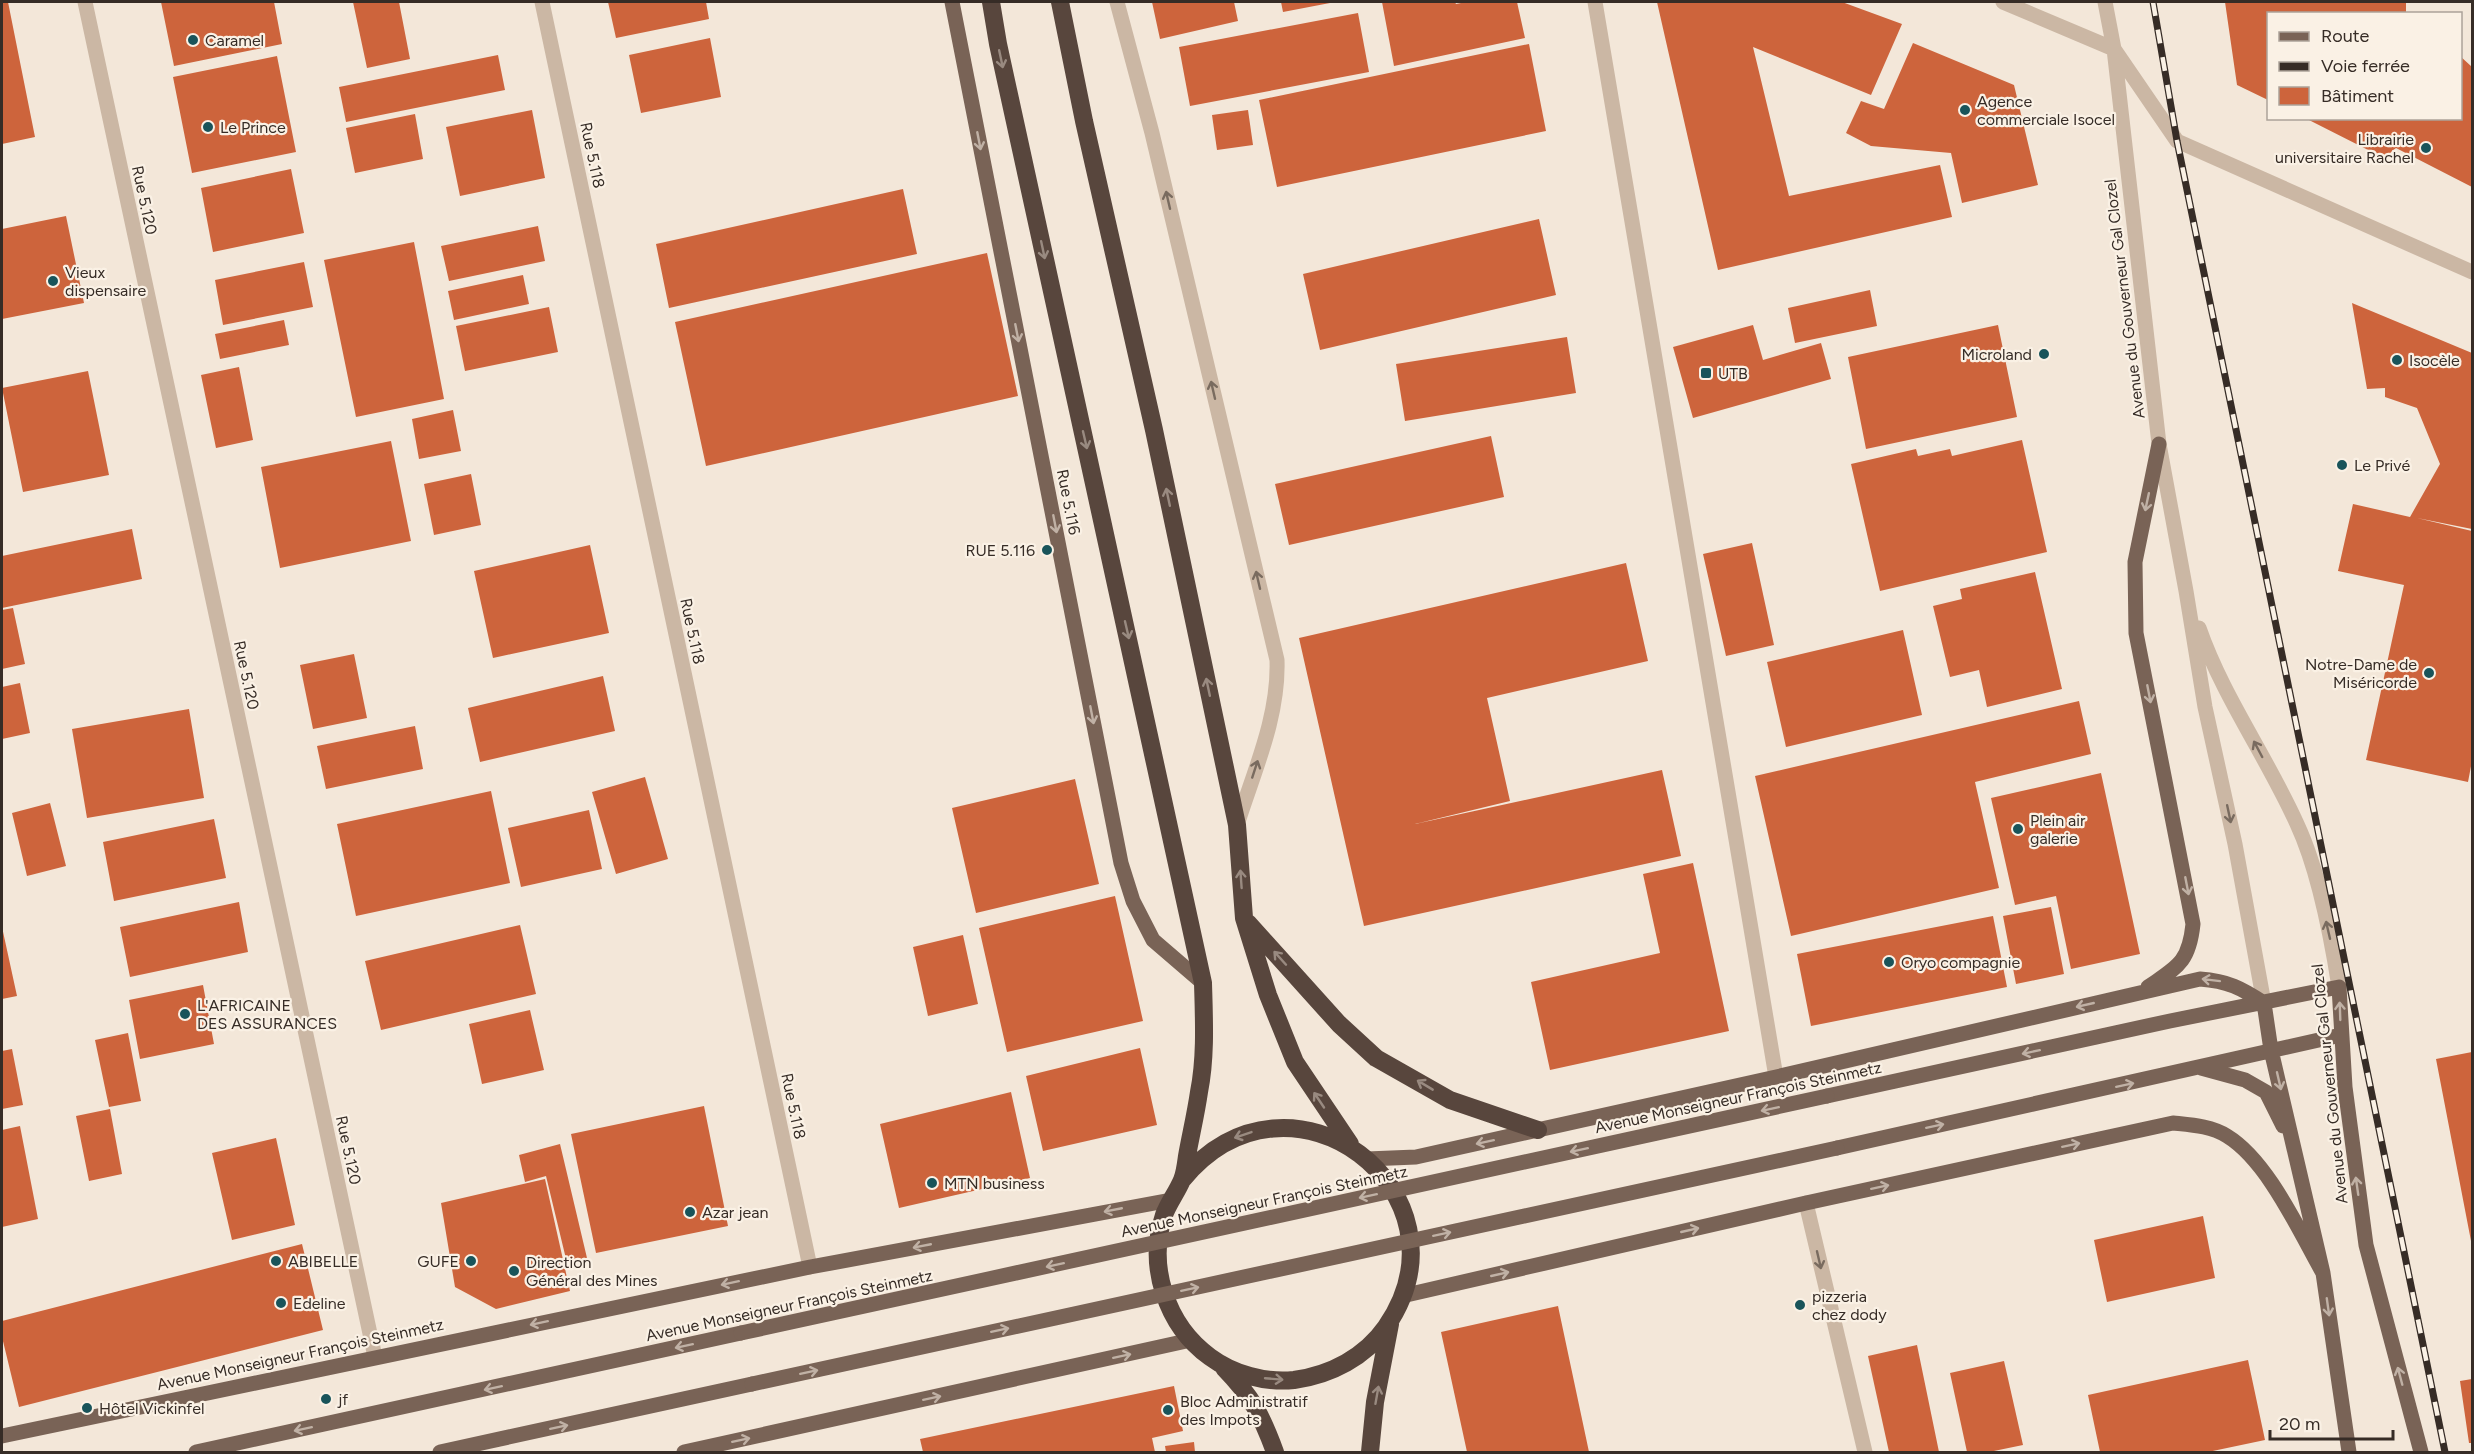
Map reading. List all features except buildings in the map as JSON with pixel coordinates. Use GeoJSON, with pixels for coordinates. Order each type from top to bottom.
{"type":"FeatureCollection","features":[{"type":"Feature","properties":{"kind":"highway"},"geometry":{"type":"LineString","coordinates":[[991,2],[1003,68],[1203,983],[1204,1030],[1200,1088],[1183,1179]]}},
{"type":"Feature","properties":{"kind":"highway"},"geometry":{"type":"LineString","coordinates":[[1060,2],[1238,825],[1244,918],[1268,995],[1295,1062],[1317,1099],[1360,1154]]}},
{"type":"Feature","properties":{"kind":"highway"},"geometry":{"type":"LineString","coordinates":[[1244,918],[1339,1024],[1376,1058],[1450,1100],[1538,1130]]}},
{"type":"Feature","properties":{"kind":"highway"},"geometry":{"type":"LineString","coordinates":[[1218,1362],[1233,1370],[1270,1380],[1310,1377],[1349,1362],[1380,1335],[1392,1318],[1406,1282],[1409,1252],[1406,1222],[1395,1194],[1378,1169],[1360,1154],[1331,1137],[1309,1130],[1277,1128],[1246,1134],[1217,1147],[1204,1156],[1183,1179],[1171,1200],[1160,1232],[1158,1265],[1165,1297],[1172,1313],[1191,1340],[1218,1362],[1246,1392],[1261,1414],[1275,1452]]}},
{"type":"Feature","properties":{"kind":"highway"},"geometry":{"type":"LineString","coordinates":[[1370,1452],[1375,1402],[1392,1318]]}},
{"type":"Feature","properties":{"kind":"main road","name":"Rue 5.116"},"geometry":{"type":"LineString","coordinates":[[952,2],[1121,863],[1133,901],[1153,940],[1203,983]]}},
{"type":"Feature","properties":{"kind":"main road"},"geometry":{"type":"LineString","coordinates":[[2142,992],[2180,965],[2191,945],[2193,924],[2136,633],[2135,562],[2159,444]]}},
{"type":"Feature","properties":{"kind":"main road","name":"Avenue Monseigneur François Steinmetz"},"geometry":{"type":"LineString","coordinates":[[1360,1154],[1416,1157],[1776,1077],[2200,978],[2238,986],[2264,1003]]}},
{"type":"Feature","properties":{"kind":"main road","name":"Avenue Monseigneur François Steinmetz"},"geometry":{"type":"LineString","coordinates":[[196,1452],[2170,1021],[2339,987]]}},
{"type":"Feature","properties":{"kind":"main road","name":"Avenue du Gouverneur Gal Clozel"},"geometry":{"type":"LineString","coordinates":[[2339,987],[2341,1035],[2355,1173],[2366,1245],[2421,1452]]}},
{"type":"Feature","properties":{"kind":"main road","name":"Avenue du Gouverneur Gal Clozel"},"geometry":{"type":"LineString","coordinates":[[2264,1003],[2271,1050],[2323,1273],[2349,1452]]}},
{"type":"Feature","properties":{"kind":"main road"},"geometry":{"type":"LineString","coordinates":[[440,1452],[1837,1148],[2341,1035]]}},
{"type":"Feature","properties":{"kind":"main road"},"geometry":{"type":"LineString","coordinates":[[2200,1068],[2245,1080],[2266,1092],[2294,1148]]}},
{"type":"Feature","properties":{"kind":"main road"},"geometry":{"type":"LineString","coordinates":[[1402,1296],[1806,1203],[2173,1123],[2204,1126],[2228,1136],[2250,1156],[2268,1177],[2323,1273]]}},
{"type":"Feature","properties":{"kind":"main road","name":"Avenue Monseigneur François Steinmetz"},"geometry":{"type":"LineString","coordinates":[[2,1436],[810,1267],[1171,1200]]}},
{"type":"Feature","properties":{"kind":"main road"},"geometry":{"type":"LineString","coordinates":[[684,1452],[1191,1340]]}},
{"type":"Feature","properties":{"kind":"street","name":"Rue 5.120"},"geometry":{"type":"LineString","coordinates":[[84,2],[375,1357]]}},
{"type":"Feature","properties":{"kind":"street","name":"Rue 5.118"},"geometry":{"type":"LineString","coordinates":[[542,2],[810,1267]]}},
{"type":"Feature","properties":{"kind":"street"},"geometry":{"type":"LineString","coordinates":[[1117,2],[1157,155],[1277,660],[1278,686],[1274,711],[1238,825]]}},
{"type":"Feature","properties":{"kind":"street"},"geometry":{"type":"LineString","coordinates":[[1595,2],[1776,1077]]}},
{"type":"Feature","properties":{"kind":"street"},"geometry":{"type":"LineString","coordinates":[[2003,2],[2114,49],[2177,141],[2472,272]]}},
{"type":"Feature","properties":{"kind":"street","name":"Avenue du Gouverneur Gal Clozel"},"geometry":{"type":"LineString","coordinates":[[2105,2],[2114,49],[2159,444],[2205,707],[2235,844],[2264,1003]]}},
{"type":"Feature","properties":{"kind":"street","name":"Avenue du Gouverneur Gal Clozel"},"geometry":{"type":"LineString","coordinates":[[2186,591],[2210,658],[2297,824],[2311,859],[2339,987]]}},
{"type":"Feature","properties":{"kind":"street"},"geometry":{"type":"LineString","coordinates":[[1806,1203],[1865,1452]]}},
{"type":"Feature","properties":{"kind":"railway"},"geometry":{"type":"LineString","coordinates":[[2153,2],[2177,141],[2445,1452]]}},
{"type":"Feature","properties":{"kind":"place","name":"Caramel"},"geometry":{"type":"Point","coordinates":[193,40]}},
{"type":"Feature","properties":{"kind":"place","name":"Agence commerciale Isocel"},"geometry":{"type":"Point","coordinates":[1965,110]}},
{"type":"Feature","properties":{"kind":"place","name":"Le Prince"},"geometry":{"type":"Point","coordinates":[208,127]}},
{"type":"Feature","properties":{"kind":"place","name":"Librairie universitaire Rachel"},"geometry":{"type":"Point","coordinates":[2426,148]}},
{"type":"Feature","properties":{"kind":"place","name":"Vieux dispensaire"},"geometry":{"type":"Point","coordinates":[53,281]}},
{"type":"Feature","properties":{"kind":"place","name":"Microland"},"geometry":{"type":"Point","coordinates":[2044,354]}},
{"type":"Feature","properties":{"kind":"place","name":"Isocèle"},"geometry":{"type":"Point","coordinates":[2397,360]}},
{"type":"Feature","properties":{"kind":"place","name":"UTB"},"geometry":{"type":"Point","coordinates":[1706,373]}},
{"type":"Feature","properties":{"kind":"place","name":"Le Privé"},"geometry":{"type":"Point","coordinates":[2342,465]}},
{"type":"Feature","properties":{"kind":"place","name":"RUE 5.116"},"geometry":{"type":"Point","coordinates":[1047,550]}},
{"type":"Feature","properties":{"kind":"place","name":"Notre-Dame de Miséricorde"},"geometry":{"type":"Point","coordinates":[2429,673]}},
{"type":"Feature","properties":{"kind":"place","name":"Plein air galerie"},"geometry":{"type":"Point","coordinates":[2018,829]}},
{"type":"Feature","properties":{"kind":"place","name":"Oryo compagnie"},"geometry":{"type":"Point","coordinates":[1889,962]}},
{"type":"Feature","properties":{"kind":"place","name":"L'AFRICAINE DES ASSURANCES"},"geometry":{"type":"Point","coordinates":[185,1014]}},
{"type":"Feature","properties":{"kind":"place","name":"MTN business"},"geometry":{"type":"Point","coordinates":[932,1183]}},
{"type":"Feature","properties":{"kind":"place","name":"Azar jean"},"geometry":{"type":"Point","coordinates":[690,1212]}},
{"type":"Feature","properties":{"kind":"place","name":"ABIBELLE"},"geometry":{"type":"Point","coordinates":[276,1261]}},
{"type":"Feature","properties":{"kind":"place","name":"GUFE"},"geometry":{"type":"Point","coordinates":[471,1261]}},
{"type":"Feature","properties":{"kind":"place","name":"Direction Général des Mines"},"geometry":{"type":"Point","coordinates":[514,1271]}},
{"type":"Feature","properties":{"kind":"place","name":"Edeline"},"geometry":{"type":"Point","coordinates":[281,1303]}},
{"type":"Feature","properties":{"kind":"place","name":"pizzeria chez dody"},"geometry":{"type":"Point","coordinates":[1800,1305]}},
{"type":"Feature","properties":{"kind":"place","name":"jf"},"geometry":{"type":"Point","coordinates":[326,1399]}},
{"type":"Feature","properties":{"kind":"place","name":"Hôtel Vickinfel"},"geometry":{"type":"Point","coordinates":[87,1408]}},
{"type":"Feature","properties":{"kind":"place","name":"Bloc Administratif des Impots"},"geometry":{"type":"Point","coordinates":[1168,1410]}}]}
